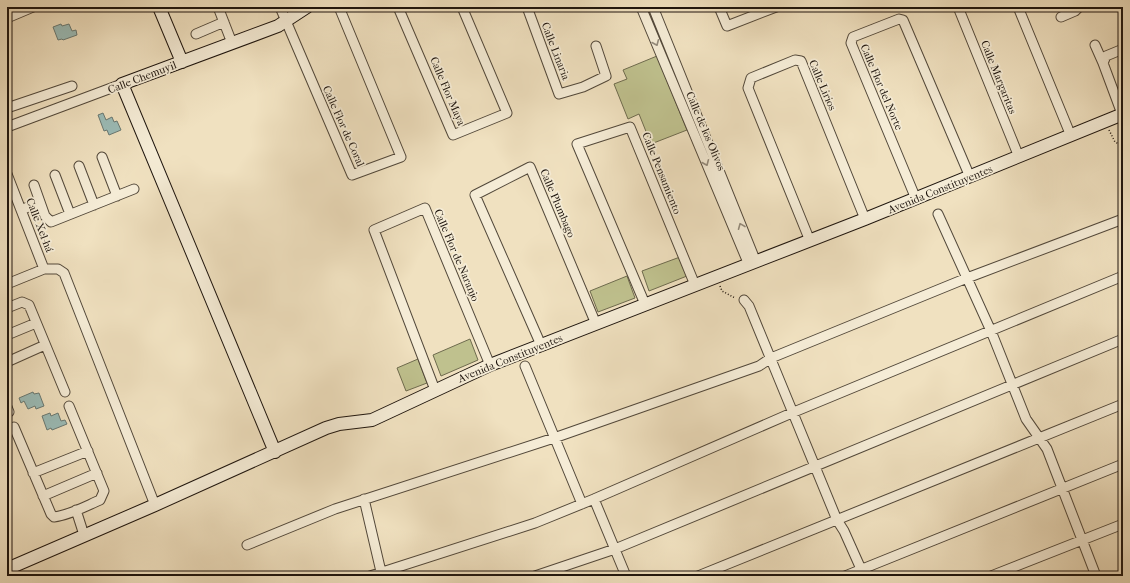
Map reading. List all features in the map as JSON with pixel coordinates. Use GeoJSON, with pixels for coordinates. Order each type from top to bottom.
{"type":"FeatureCollection","features":[{"type":"Feature","properties":{"kind":"main road"},"geometry":{"type":"LineString","coordinates":[[159,7],[182,62]]}},
{"type":"Feature","properties":{"kind":"main road","name":"Calle Chemuyil"},"geometry":{"type":"LineString","coordinates":[[122,84],[282,24],[307,7]]}},
{"type":"Feature","properties":{"kind":"main road"},"geometry":{"type":"LineString","coordinates":[[122,84],[274,452]]}},
{"type":"Feature","properties":{"kind":"main road","name":"Avenida Constituyentes"},"geometry":{"type":"LineString","coordinates":[[7,568],[155,505],[326,428],[339,424],[372,420],[415,401],[434,390],[490,364],[865,220],[1123,114]]}},
{"type":"Feature","properties":{"kind":"street"},"geometry":{"type":"LineString","coordinates":[[7,18],[33,7]]}},
{"type":"Feature","properties":{"kind":"street"},"geometry":{"type":"LineString","coordinates":[[218,7],[232,43]]}},
{"type":"Feature","properties":{"kind":"street"},"geometry":{"type":"LineString","coordinates":[[280,7],[282,24]]}},
{"type":"Feature","properties":{"kind":"street","name":"Calle Flor de Coral"},"geometry":{"type":"LineString","coordinates":[[282,24],[352,175],[401,157],[339,7]]}},
{"type":"Feature","properties":{"kind":"street","name":"Calle Flor Maya"},"geometry":{"type":"LineString","coordinates":[[398,7],[453,135],[507,113],[462,7]]}},
{"type":"Feature","properties":{"kind":"street","name":"Calle Linaria"},"geometry":{"type":"LineString","coordinates":[[527,7],[559,94],[583,87],[606,76],[596,46]]}},
{"type":"Feature","properties":{"kind":"street","name":"Calle de los Olivos"},"geometry":{"type":"LineString","coordinates":[[641,7],[752,264]]}},
{"type":"Feature","properties":{"kind":"street","name":"Calle de los Olivos"},"geometry":{"type":"LineString","coordinates":[[653,7],[752,264]]}},
{"type":"Feature","properties":{"kind":"street"},"geometry":{"type":"LineString","coordinates":[[719,7],[727,26],[776,7]]}},
{"type":"Feature","properties":{"kind":"street","name":"Calle Margaritas"},"geometry":{"type":"LineString","coordinates":[[958,7],[1019,157]]}},
{"type":"Feature","properties":{"kind":"street"},"geometry":{"type":"LineString","coordinates":[[1018,7],[1071,136]]}},
{"type":"Feature","properties":{"kind":"street"},"geometry":{"type":"LineString","coordinates":[[1061,17],[1075,11],[1079,7]]}},
{"type":"Feature","properties":{"kind":"street","name":"Calle Flor del Norte"},"geometry":{"type":"LineString","coordinates":[[916,199],[851,43],[853,37],[899,19],[903,20],[970,177]]}},
{"type":"Feature","properties":{"kind":"street"},"geometry":{"type":"LineString","coordinates":[[196,34],[224,22]]}},
{"type":"Feature","properties":{"kind":"street"},"geometry":{"type":"LineString","coordinates":[[1095,45],[1123,114]]}},
{"type":"Feature","properties":{"kind":"street"},"geometry":{"type":"LineString","coordinates":[[1103,63],[1106,56],[1123,49]]}},
{"type":"Feature","properties":{"kind":"street","name":"Calle Lirios"},"geometry":{"type":"LineString","coordinates":[[810,241],[748,88],[751,78],[795,60],[801,61],[865,220]]}},
{"type":"Feature","properties":{"kind":"street","name":"Calle Chemuyil"},"geometry":{"type":"LineString","coordinates":[[7,127],[122,84]]}},
{"type":"Feature","properties":{"kind":"street"},"geometry":{"type":"LineString","coordinates":[[7,108],[9,109],[72,86]]}},
{"type":"Feature","properties":{"kind":"street","name":"Calle Pensamiento"},"geometry":{"type":"LineString","coordinates":[[645,304],[577,144],[630,127],[695,285]]}},
{"type":"Feature","properties":{"kind":"street"},"geometry":{"type":"LineString","coordinates":[[102,158],[117,196]]}},
{"type":"Feature","properties":{"kind":"street"},"geometry":{"type":"LineString","coordinates":[[79,166],[94,205]]}},
{"type":"Feature","properties":{"kind":"street","name":"Calle Plumbago"},"geometry":{"type":"LineString","coordinates":[[541,345],[475,195],[530,167],[596,324]]}},
{"type":"Feature","properties":{"kind":"street","name":"Calle Xel-há"},"geometry":{"type":"LineString","coordinates":[[7,174],[44,269],[7,284]]}},
{"type":"Feature","properties":{"kind":"street"},"geometry":{"type":"LineString","coordinates":[[55,175],[70,214]]}},
{"type":"Feature","properties":{"kind":"street"},"geometry":{"type":"LineString","coordinates":[[34,185],[45,216],[51,222],[134,189]]}},
{"type":"Feature","properties":{"kind":"street"},"geometry":{"type":"LineString","coordinates":[[21,210],[40,202]]}},
{"type":"Feature","properties":{"kind":"street","name":"Calle Flor de Naranjo"},"geometry":{"type":"LineString","coordinates":[[434,390],[374,230],[425,208],[490,364]]}},
{"type":"Feature","properties":{"kind":"street"},"geometry":{"type":"LineString","coordinates":[[938,214],[990,331],[1026,420],[1046,449],[1063,488],[1096,576]]}},
{"type":"Feature","properties":{"kind":"street"},"geometry":{"type":"LineString","coordinates":[[247,545],[335,509],[554,438],[759,366],[770,358],[967,278],[1123,219]]}},
{"type":"Feature","properties":{"kind":"street"},"geometry":{"type":"LineString","coordinates":[[44,269],[58,269],[64,273],[155,505]]}},
{"type":"Feature","properties":{"kind":"street"},"geometry":{"type":"LineString","coordinates":[[370,576],[382,574],[535,523],[794,412],[1123,276]]}},
{"type":"Feature","properties":{"kind":"street"},"geometry":{"type":"LineString","coordinates":[[744,300],[749,306],[794,412],[837,520],[844,531],[861,573]]}},
{"type":"Feature","properties":{"kind":"street"},"geometry":{"type":"LineString","coordinates":[[7,308],[22,302],[26,302],[65,392]]}},
{"type":"Feature","properties":{"kind":"street"},"geometry":{"type":"LineString","coordinates":[[7,335],[36,323]]}},
{"type":"Feature","properties":{"kind":"street"},"geometry":{"type":"LineString","coordinates":[[535,576],[615,549],[815,465],[1123,339]]}},
{"type":"Feature","properties":{"kind":"street"},"geometry":{"type":"LineString","coordinates":[[7,362],[45,345]]}},
{"type":"Feature","properties":{"kind":"street"},"geometry":{"type":"LineString","coordinates":[[525,366],[582,504]]}},
{"type":"Feature","properties":{"kind":"street"},"geometry":{"type":"LineString","coordinates":[[698,576],[1123,404]]}},
{"type":"Feature","properties":{"kind":"street"},"geometry":{"type":"LineString","coordinates":[[14,427],[51,514],[54,517],[76,510],[100,500],[103,496],[104,490],[69,406]]}},
{"type":"Feature","properties":{"kind":"street"},"geometry":{"type":"LineString","coordinates":[[33,473],[88,451]]}},
{"type":"Feature","properties":{"kind":"street"},"geometry":{"type":"LineString","coordinates":[[845,576],[861,573],[1123,464]]}},
{"type":"Feature","properties":{"kind":"street"},"geometry":{"type":"LineString","coordinates":[[43,496],[97,473]]}},
{"type":"Feature","properties":{"kind":"street"},"geometry":{"type":"LineString","coordinates":[[364,499],[382,574]]}},
{"type":"Feature","properties":{"kind":"street"},"geometry":{"type":"LineString","coordinates":[[594,499],[626,576]]}},
{"type":"Feature","properties":{"kind":"street"},"geometry":{"type":"LineString","coordinates":[[76,510],[84,535]]}},
{"type":"Feature","properties":{"kind":"street"},"geometry":{"type":"LineString","coordinates":[[991,576],[1123,524]]}},
{"type":"Feature","properties":{"kind":"path"},"geometry":{"type":"LineString","coordinates":[[1105,121],[1115,142],[1119,144],[1123,143]]}},
{"type":"Feature","properties":{"kind":"path"},"geometry":{"type":"LineString","coordinates":[[716,278],[722,291],[730,297],[744,300]]}},
{"type":"Feature","properties":{"kind":"green space"},"geometry":{"type":"Polygon","coordinates":[[[657,56],[687,130],[651,144],[639,114],[628,119],[614,84],[627,79],[623,70],[657,56]]]}},
{"type":"Feature","properties":{"kind":"green space"},"geometry":{"type":"Polygon","coordinates":[[[680,257],[687,276],[649,291],[642,271],[680,257]]]}},
{"type":"Feature","properties":{"kind":"green space"},"geometry":{"type":"Polygon","coordinates":[[[627,276],[635,298],[598,312],[590,291],[627,276]]]}},
{"type":"Feature","properties":{"kind":"green space"},"geometry":{"type":"Polygon","coordinates":[[[470,339],[478,360],[441,376],[433,355],[470,339]]]}},
{"type":"Feature","properties":{"kind":"green space"},"geometry":{"type":"Polygon","coordinates":[[[418,359],[427,383],[406,391],[397,368],[418,359]]]}},
{"type":"Feature","properties":{"kind":"water"},"geometry":{"type":"Polygon","coordinates":[[[61,24],[62,26],[69,24],[72,31],[76,30],[77,35],[63,40],[58,40],[53,27],[61,24]]]}},
{"type":"Feature","properties":{"kind":"water"},"geometry":{"type":"Polygon","coordinates":[[[103,113],[106,120],[112,117],[114,122],[117,121],[121,130],[109,135],[107,130],[104,131],[98,115],[103,113]]]}},
{"type":"Feature","properties":{"kind":"water"},"geometry":{"type":"Polygon","coordinates":[[[33,392],[34,394],[39,393],[44,406],[36,409],[35,406],[28,409],[24,401],[21,403],[19,398],[33,392]]]}},
{"type":"Feature","properties":{"kind":"water"},"geometry":{"type":"Polygon","coordinates":[[[50,413],[51,416],[58,413],[61,421],[65,420],[67,424],[52,430],[51,428],[47,430],[42,416],[50,413]]]}}]}
